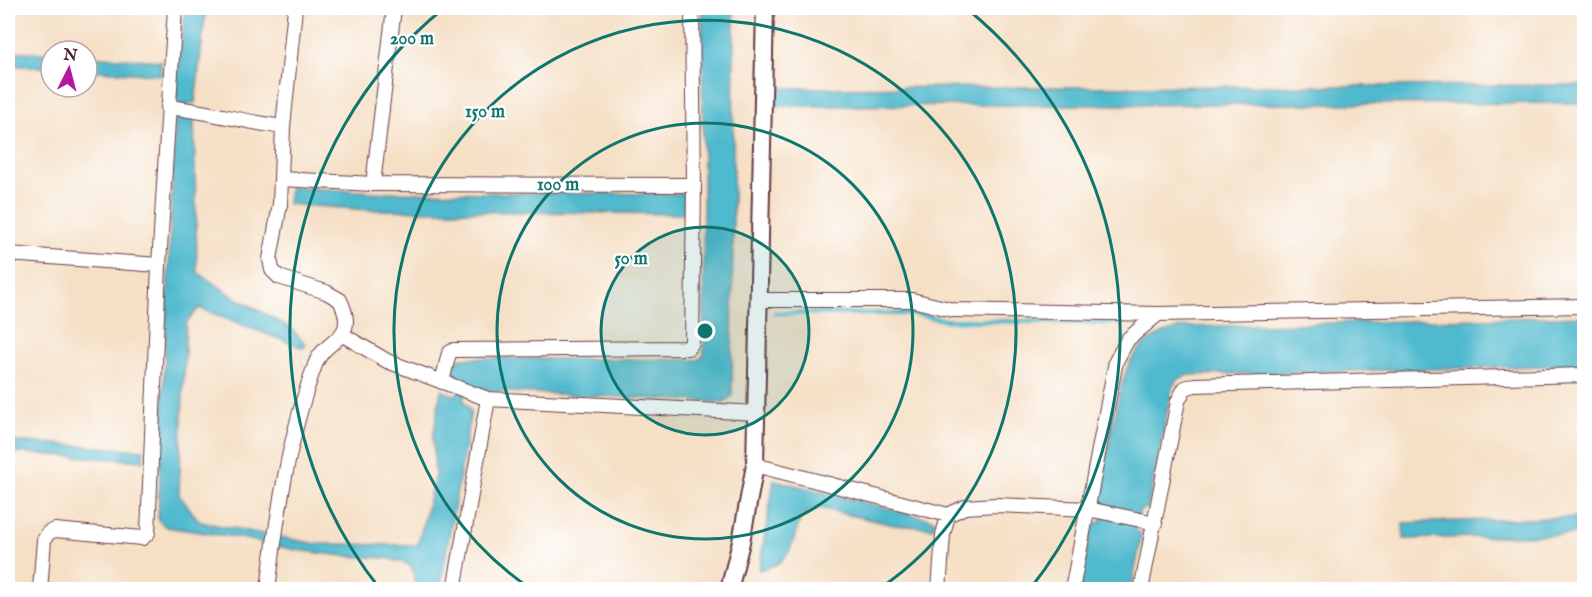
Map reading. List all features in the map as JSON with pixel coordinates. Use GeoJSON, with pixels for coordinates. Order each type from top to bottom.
{"type":"FeatureCollection","features":[{"type":"Feature","properties":{"kind":"street"},"geometry":{"type":"LineString","coordinates":[[40,590],[44,540],[48,533],[55,530],[142,538],[148,533],[159,265],[178,108],[175,8]]}},
{"type":"Feature","properties":{"kind":"street"},"geometry":{"type":"LineString","coordinates":[[268,590],[274,541],[301,412],[316,362],[344,335],[346,312],[340,300],[326,292],[279,277],[272,270],[270,260],[282,179],[283,127],[296,8]]}},
{"type":"Feature","properties":{"kind":"street"},"geometry":{"type":"LineString","coordinates":[[373,184],[394,8]]}},
{"type":"Feature","properties":{"kind":"street"},"geometry":{"type":"LineString","coordinates":[[442,382],[449,353],[454,350],[688,348],[692,343],[694,185],[692,8]]}},
{"type":"Feature","properties":{"kind":"street"},"geometry":{"type":"LineString","coordinates":[[729,590],[755,465],[758,414],[762,45],[765,8]]}},
{"type":"Feature","properties":{"kind":"street"},"geometry":{"type":"LineString","coordinates":[[178,108],[283,127]]}},
{"type":"Feature","properties":{"kind":"street"},"geometry":{"type":"LineString","coordinates":[[282,179],[373,184],[694,185]]}},
{"type":"Feature","properties":{"kind":"street"},"geometry":{"type":"LineString","coordinates":[[8,254],[159,265]]}},
{"type":"Feature","properties":{"kind":"street"},"geometry":{"type":"LineString","coordinates":[[759,300],[912,300],[953,310],[1158,314],[1584,306]]}},
{"type":"Feature","properties":{"kind":"street"},"geometry":{"type":"LineString","coordinates":[[1072,590],[1116,361],[1128,339],[1158,314]]}},
{"type":"Feature","properties":{"kind":"street"},"geometry":{"type":"LineString","coordinates":[[344,335],[387,361],[488,399],[758,414]]}},
{"type":"Feature","properties":{"kind":"street"},"geometry":{"type":"LineString","coordinates":[[1141,590],[1178,401],[1185,388],[1194,385],[1584,375]]}},
{"type":"Feature","properties":{"kind":"street"},"geometry":{"type":"LineString","coordinates":[[454,590],[488,399]]}},
{"type":"Feature","properties":{"kind":"street"},"geometry":{"type":"LineString","coordinates":[[755,465],[948,515],[965,507],[996,505],[1088,509],[1155,523]]}},
{"type":"Feature","properties":{"kind":"street"},"geometry":{"type":"LineString","coordinates":[[939,590],[943,534],[948,515]]}},
{"type":"Feature","properties":{"kind":"water"},"geometry":{"type":"Polygon","coordinates":[[[185,8],[206,8],[195,103],[186,103],[194,115],[197,272],[236,298],[291,328],[306,345],[303,348],[199,308],[186,323],[179,495],[200,522],[317,544],[418,545],[435,475],[433,437],[441,390],[456,396],[462,382],[451,376],[456,360],[462,358],[699,360],[704,355],[702,8],[734,8],[732,396],[724,402],[492,391],[469,385],[463,400],[471,411],[440,589],[415,589],[413,570],[408,564],[387,558],[296,550],[241,538],[166,527],[158,520],[175,118],[180,113],[180,103],[175,98],[185,8]]]}},
{"type":"Feature","properties":{"kind":"water"},"geometry":{"type":"Polygon","coordinates":[[[8,51],[39,53],[39,67],[8,65],[8,51]]]}},
{"type":"Feature","properties":{"kind":"water"},"geometry":{"type":"Polygon","coordinates":[[[99,57],[161,61],[161,75],[99,71],[99,57]]]}},
{"type":"Feature","properties":{"kind":"water"},"geometry":{"type":"Polygon","coordinates":[[[1584,85],[1584,103],[772,106],[772,88],[1584,85]]]}},
{"type":"Feature","properties":{"kind":"water"},"geometry":{"type":"Polygon","coordinates":[[[290,187],[372,192],[684,194],[684,214],[370,210],[288,204],[290,187]]]}},
{"type":"Feature","properties":{"kind":"water"},"geometry":{"type":"Polygon","coordinates":[[[1584,316],[1584,365],[1189,375],[1178,379],[1172,388],[1148,508],[1140,510],[1135,529],[1142,535],[1131,589],[1079,590],[1092,524],[1101,522],[1105,503],[1098,497],[1126,370],[1141,347],[1153,338],[1168,331],[1187,327],[1584,316]]]}},
{"type":"Feature","properties":{"kind":"water"},"geometry":{"type":"Polygon","coordinates":[[[8,441],[144,450],[143,461],[8,452],[8,441]]]}},
{"type":"Feature","properties":{"kind":"water"},"geometry":{"type":"Polygon","coordinates":[[[774,480],[935,520],[933,528],[894,525],[819,508],[801,516],[792,544],[784,558],[770,567],[759,570],[774,480]]]}},
{"type":"Feature","properties":{"kind":"water"},"geometry":{"type":"Polygon","coordinates":[[[1584,517],[1584,534],[1404,539],[1403,523],[1584,517]]]}},
{"type":"Feature","properties":{"kind":"waterway"},"geometry":{"type":"LineString","coordinates":[[775,313],[914,314],[945,320],[1111,323]]}}]}
